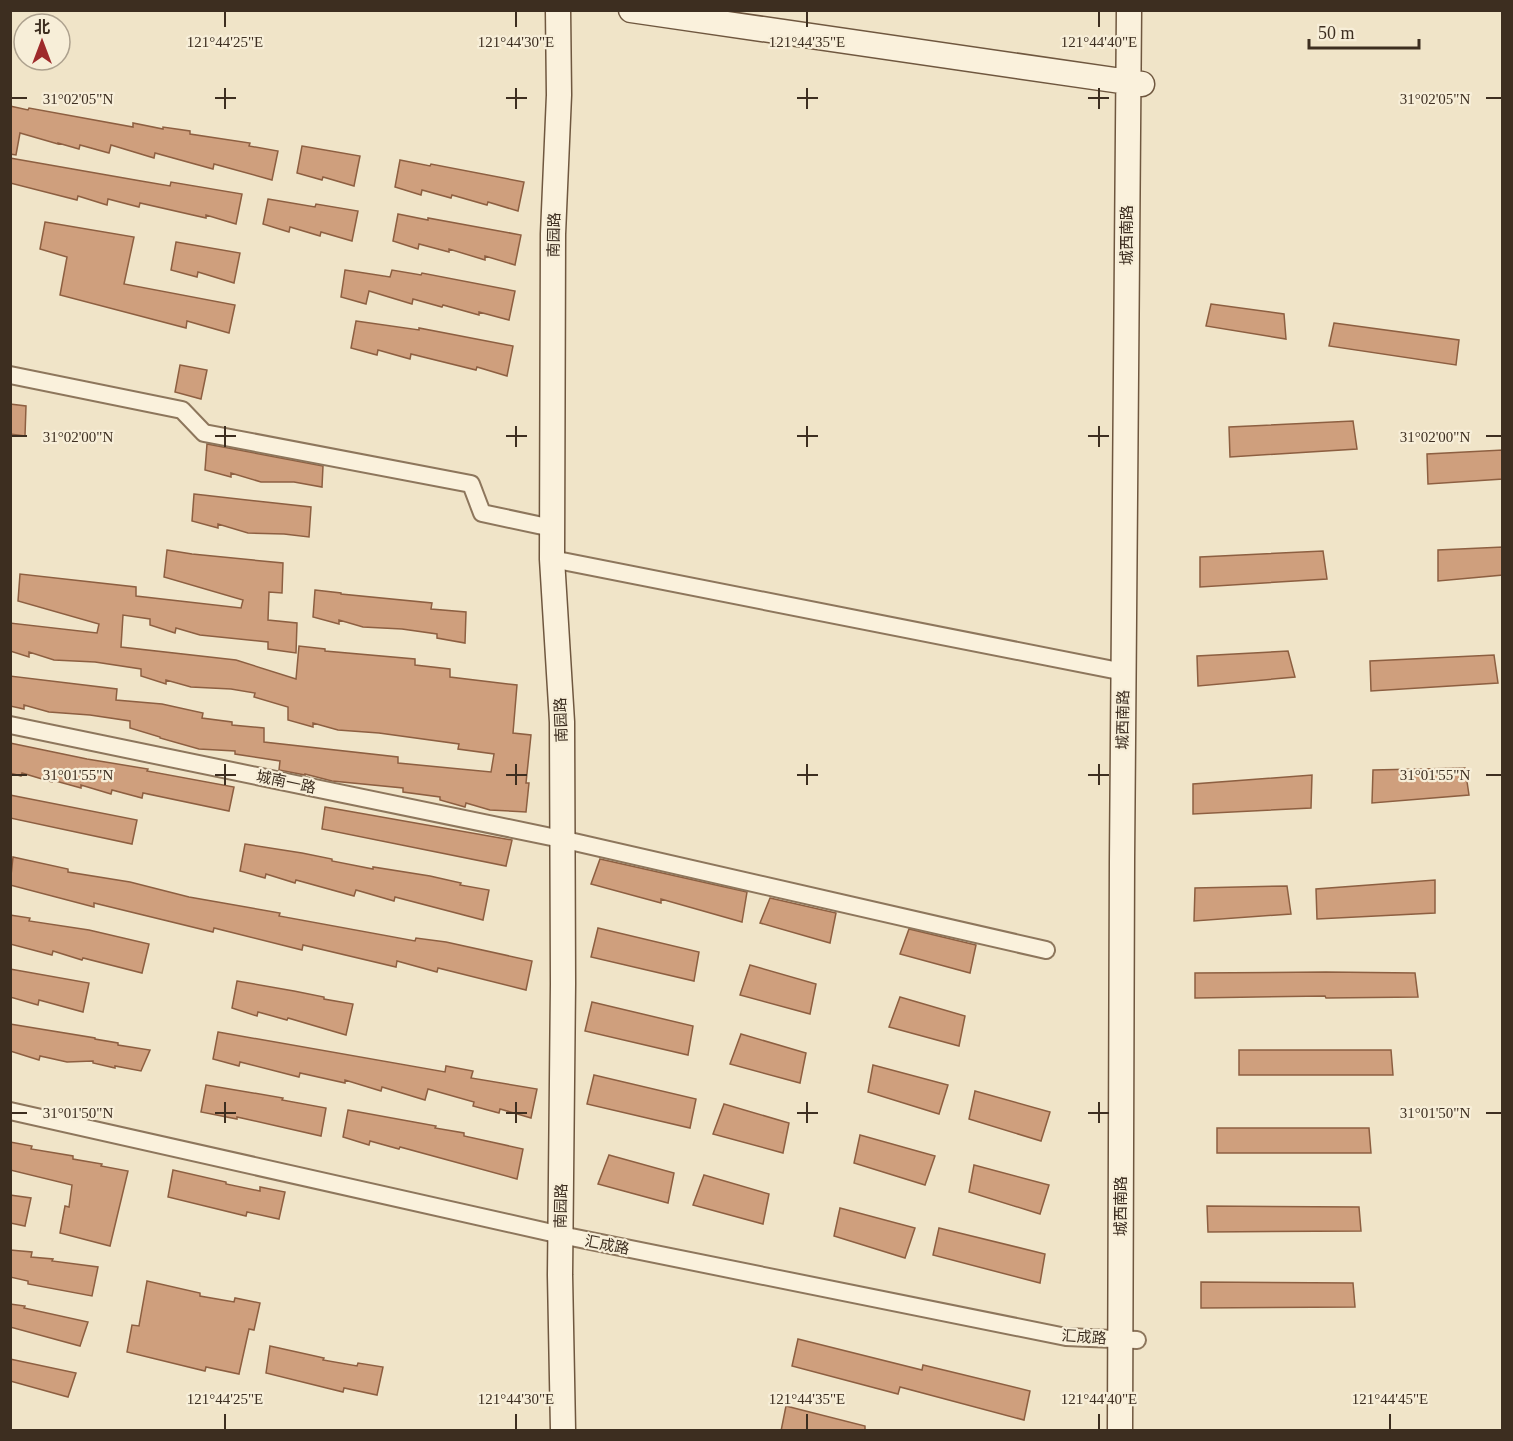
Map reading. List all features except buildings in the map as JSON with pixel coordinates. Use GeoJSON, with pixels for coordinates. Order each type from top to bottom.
{"type":"FeatureCollection","features":[{"type":"Feature","properties":{"kind":"main road","name":"南园路"},"geometry":{"type":"LineString","coordinates":[[558,10],[559,95],[553,234],[552,559],[562,722],[563,1431]]}},
{"type":"Feature","properties":{"kind":"main road"},"geometry":{"type":"LineString","coordinates":[[631,10],[1135,83]]}},
{"type":"Feature","properties":{"kind":"main road","name":"城西南路"},"geometry":{"type":"LineString","coordinates":[[1120,1431],[1129,1340],[1138,666],[1135,83],[1129,10]]}},
{"type":"Feature","properties":{"kind":"main road","name":"城西南路"},"geometry":{"type":"LineString","coordinates":[[1136,1431],[1129,1340],[1124,672],[1135,83],[1143,10]]}},
{"type":"Feature","properties":{"kind":"street"},"geometry":{"type":"LineString","coordinates":[[10,375],[182,410],[204,433],[471,483],[482,513],[552,528]]}},
{"type":"Feature","properties":{"kind":"street"},"geometry":{"type":"LineString","coordinates":[[552,559],[1124,672]]}},
{"type":"Feature","properties":{"kind":"street","name":"城南一路"},"geometry":{"type":"LineString","coordinates":[[10,725],[561,839],[1046,950]]}},
{"type":"Feature","properties":{"kind":"street","name":"汇成路"},"geometry":{"type":"LineString","coordinates":[[10,1111],[561,1235],[1066,1337],[1129,1340]]}}]}
